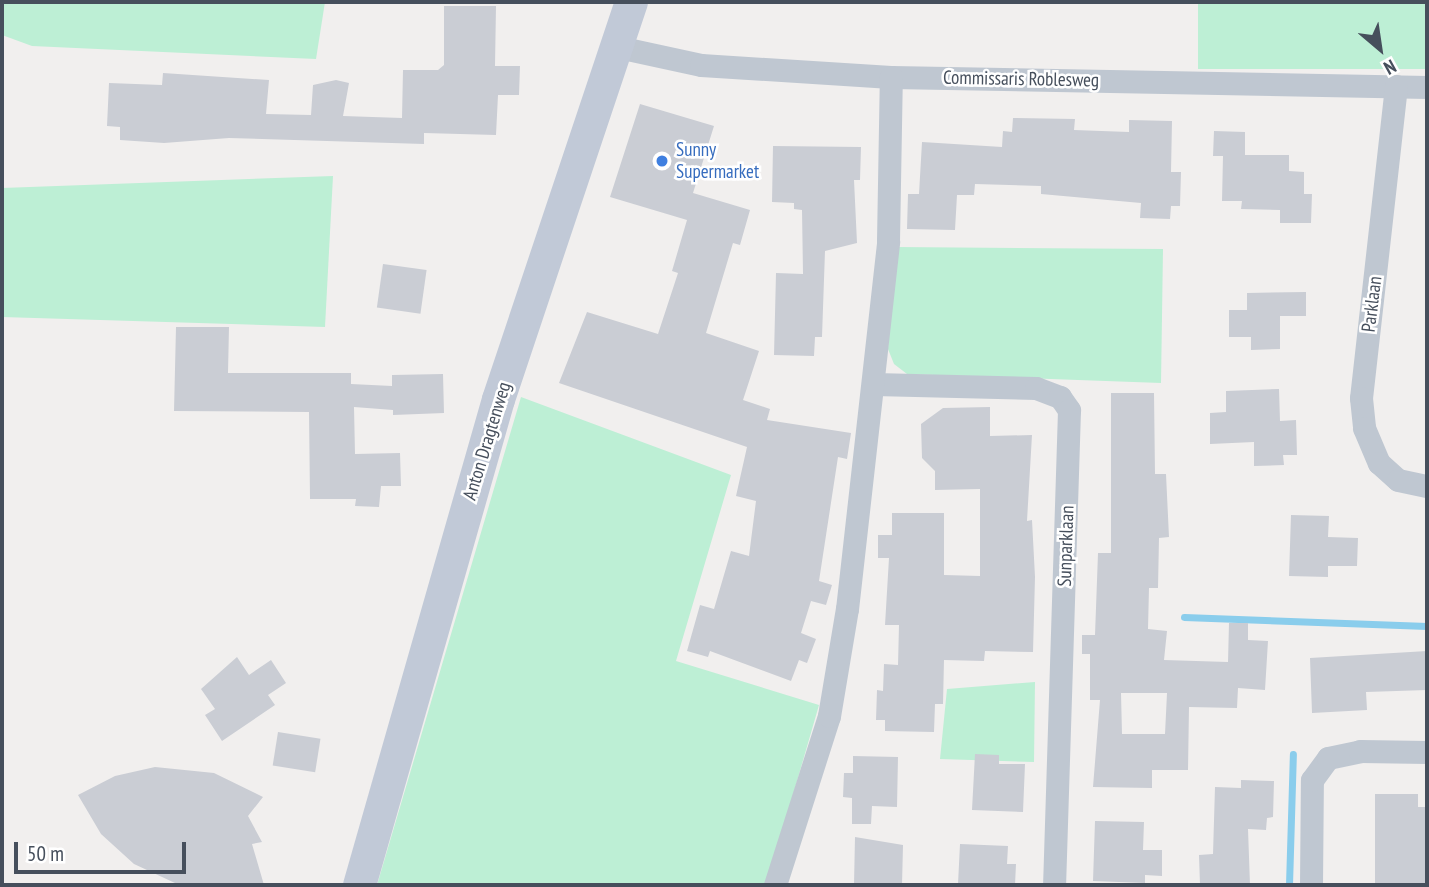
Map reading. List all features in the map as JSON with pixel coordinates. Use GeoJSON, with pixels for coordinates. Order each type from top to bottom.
{"type":"FeatureCollection","features":[{"type":"Feature","properties":{"kind":"main road","name":"Anton Dragtenweg"},"geometry":{"type":"LineString","coordinates":[[359,885],[498,399],[631,2]]}},
{"type":"Feature","properties":{"kind":"street","name":"Commissaris Roblesweg"},"geometry":{"type":"LineString","coordinates":[[618,47],[701,65],[891,77],[1427,87]]}},
{"type":"Feature","properties":{"kind":"street"},"geometry":{"type":"LineString","coordinates":[[775,885],[829,716],[874,384],[888,241],[891,77]]}},
{"type":"Feature","properties":{"kind":"street","name":"Parklaan"},"geometry":{"type":"LineString","coordinates":[[1396,86],[1361,398],[1364,428],[1379,463],[1398,480],[1427,486]]}},
{"type":"Feature","properties":{"kind":"street","name":"Sunparklaan"},"geometry":{"type":"LineString","coordinates":[[874,384],[1036,388],[1060,397],[1069,410],[1054,885]]}},
{"type":"Feature","properties":{"kind":"street"},"geometry":{"type":"LineString","coordinates":[[1311,885],[1312,780],[1328,758],[1360,751],[1427,752]]}},
{"type":"Feature","properties":{"kind":"green space"},"geometry":{"type":"Polygon","coordinates":[[[2,2],[325,2],[316,59],[32,46],[2,35],[2,2]]]}},
{"type":"Feature","properties":{"kind":"green space"},"geometry":{"type":"Polygon","coordinates":[[[1198,2],[1427,2],[1427,69],[1198,69],[1198,2]]]}},
{"type":"Feature","properties":{"kind":"green space"},"geometry":{"type":"Polygon","coordinates":[[[333,176],[325,327],[2,317],[2,188],[333,176]]]}},
{"type":"Feature","properties":{"kind":"green space"},"geometry":{"type":"Polygon","coordinates":[[[896,247],[1163,249],[1161,383],[907,374],[894,364],[888,349],[896,247]]]}},
{"type":"Feature","properties":{"kind":"green space"},"geometry":{"type":"Polygon","coordinates":[[[521,397],[731,475],[676,661],[819,705],[767,885],[377,885],[521,397]]]}},
{"type":"Feature","properties":{"kind":"green space"},"geometry":{"type":"Polygon","coordinates":[[[1035,682],[1034,762],[940,759],[947,689],[1035,682]]]}},
{"type":"Feature","properties":{"kind":"building"},"geometry":{"type":"Polygon","coordinates":[[[444,6],[496,6],[495,66],[520,66],[519,95],[498,95],[496,135],[424,133],[424,144],[229,138],[164,143],[120,140],[120,127],[107,126],[109,83],[162,85],[163,73],[269,80],[266,114],[311,115],[313,85],[336,80],[349,83],[343,116],[402,118],[403,70],[438,70],[444,65],[444,6]]]}},
{"type":"Feature","properties":{"kind":"building"},"geometry":{"type":"Polygon","coordinates":[[[640,104],[714,126],[693,193],[750,210],[740,245],[733,243],[706,333],[759,351],[743,400],[770,409],[767,420],[851,433],[847,459],[838,457],[819,581],[832,585],[826,605],[811,601],[801,633],[816,639],[807,663],[799,660],[791,681],[710,651],[708,657],[687,651],[700,605],[714,609],[731,551],[749,556],[756,501],[736,496],[747,447],[559,383],[587,312],[658,334],[678,273],[672,271],[687,220],[610,197],[640,104]]]}},
{"type":"Feature","properties":{"kind":"building"},"geometry":{"type":"Polygon","coordinates":[[[1013,118],[1075,119],[1074,130],[1129,132],[1129,120],[1172,121],[1171,172],[1181,172],[1180,206],[1171,206],[1170,219],[1140,218],[1141,203],[1041,194],[1041,186],[975,184],[974,195],[957,195],[955,230],[907,229],[908,194],[919,194],[922,142],[1002,147],[1003,131],[1012,132],[1013,118]]]}},
{"type":"Feature","properties":{"kind":"building"},"geometry":{"type":"Polygon","coordinates":[[[1214,131],[1245,132],[1245,155],[1289,155],[1289,171],[1304,172],[1304,194],[1312,194],[1311,223],[1280,223],[1280,210],[1241,209],[1242,201],[1222,201],[1223,156],[1213,156],[1214,131]]]}},
{"type":"Feature","properties":{"kind":"building"},"geometry":{"type":"Polygon","coordinates":[[[773,146],[861,147],[860,180],[854,180],[857,243],[825,251],[822,337],[815,337],[814,356],[774,355],[776,273],[803,274],[802,210],[794,209],[794,203],[772,202],[773,146]]]}},
{"type":"Feature","properties":{"kind":"building"},"geometry":{"type":"Polygon","coordinates":[[[383,264],[427,270],[420,314],[377,308],[383,264]]]}},
{"type":"Feature","properties":{"kind":"building"},"geometry":{"type":"Polygon","coordinates":[[[1306,292],[1306,316],[1280,316],[1280,349],[1251,350],[1251,337],[1229,337],[1229,310],[1247,310],[1247,293],[1306,292]]]}},
{"type":"Feature","properties":{"kind":"building"},"geometry":{"type":"Polygon","coordinates":[[[176,327],[229,327],[228,373],[351,373],[351,384],[392,386],[392,375],[443,374],[444,413],[393,415],[393,410],[354,407],[355,454],[400,453],[401,486],[381,486],[379,507],[355,506],[356,499],[310,499],[309,412],[174,411],[176,327]]]}},
{"type":"Feature","properties":{"kind":"building"},"geometry":{"type":"Polygon","coordinates":[[[1279,389],[1280,421],[1296,420],[1297,455],[1283,455],[1284,465],[1254,466],[1254,442],[1210,444],[1210,413],[1226,412],[1226,391],[1279,389]]]}},
{"type":"Feature","properties":{"kind":"building"},"geometry":{"type":"Polygon","coordinates":[[[1111,393],[1154,393],[1155,474],[1166,474],[1169,537],[1159,538],[1158,588],[1149,588],[1148,629],[1167,631],[1164,660],[1228,662],[1229,623],[1248,623],[1248,640],[1268,641],[1265,690],[1238,688],[1237,708],[1189,707],[1188,770],[1152,770],[1152,788],[1093,787],[1100,700],[1090,700],[1090,654],[1082,654],[1082,635],[1095,635],[1098,553],[1111,553],[1111,393]],[[1121,693],[1122,734],[1165,734],[1167,693],[1121,693]]]}},
{"type":"Feature","properties":{"kind":"building"},"geometry":{"type":"Polygon","coordinates":[[[990,407],[990,436],[1032,435],[1027,521],[1032,520],[1035,577],[1033,652],[985,651],[984,661],[944,660],[943,704],[935,704],[934,732],[885,731],[885,720],[876,720],[877,690],[883,691],[884,664],[898,665],[899,625],[885,625],[889,558],[878,558],[878,535],[892,535],[892,513],[944,513],[944,575],[980,576],[980,489],[935,490],[935,471],[922,458],[921,424],[943,408],[990,407]]]}},
{"type":"Feature","properties":{"kind":"building"},"geometry":{"type":"Polygon","coordinates":[[[1291,515],[1329,516],[1328,537],[1358,538],[1357,566],[1328,566],[1328,577],[1289,576],[1291,515]]]}},
{"type":"Feature","properties":{"kind":"building"},"geometry":{"type":"Polygon","coordinates":[[[1427,651],[1427,690],[1366,692],[1367,710],[1312,713],[1310,658],[1427,651]]]}},
{"type":"Feature","properties":{"kind":"building"},"geometry":{"type":"Polygon","coordinates":[[[237,657],[249,675],[271,660],[286,683],[268,695],[275,705],[222,741],[205,715],[215,709],[201,689],[237,657]]]}},
{"type":"Feature","properties":{"kind":"building"},"geometry":{"type":"Polygon","coordinates":[[[278,732],[320,739],[315,772],[273,766],[278,732]]]}},
{"type":"Feature","properties":{"kind":"building"},"geometry":{"type":"Polygon","coordinates":[[[975,754],[999,755],[999,764],[1025,764],[1023,812],[972,810],[975,754]]]}},
{"type":"Feature","properties":{"kind":"building"},"geometry":{"type":"Polygon","coordinates":[[[853,756],[898,757],[897,807],[872,806],[871,824],[852,824],[852,798],[843,797],[844,773],[853,773],[853,756]]]}},
{"type":"Feature","properties":{"kind":"building"},"geometry":{"type":"Polygon","coordinates":[[[155,767],[214,773],[263,797],[248,816],[262,842],[252,844],[264,885],[175,883],[134,864],[101,834],[78,795],[115,776],[155,767]]]}},
{"type":"Feature","properties":{"kind":"building"},"geometry":{"type":"Polygon","coordinates":[[[1241,780],[1274,781],[1273,817],[1267,818],[1266,830],[1248,829],[1250,885],[1200,885],[1199,855],[1213,854],[1215,787],[1241,788],[1241,780]]]}},
{"type":"Feature","properties":{"kind":"building"},"geometry":{"type":"Polygon","coordinates":[[[1375,794],[1418,794],[1418,807],[1427,807],[1427,885],[1375,885],[1375,794]]]}},
{"type":"Feature","properties":{"kind":"building"},"geometry":{"type":"Polygon","coordinates":[[[1095,821],[1144,822],[1143,850],[1162,850],[1162,876],[1145,875],[1145,883],[1093,881],[1095,821]]]}},
{"type":"Feature","properties":{"kind":"building"},"geometry":{"type":"Polygon","coordinates":[[[855,837],[903,845],[902,885],[854,885],[855,837]]]}},
{"type":"Feature","properties":{"kind":"building"},"geometry":{"type":"Polygon","coordinates":[[[960,844],[1008,846],[1007,864],[1016,864],[1015,885],[958,884],[960,844]]]}},
{"type":"Feature","properties":{"kind":"waterway"},"geometry":{"type":"LineString","coordinates":[[1184,617],[1427,626]]}},
{"type":"Feature","properties":{"kind":"waterway"},"geometry":{"type":"LineString","coordinates":[[1289,885],[1293,754]]}},
{"type":"Feature","properties":{"kind":"place","name":"Sunny Supermarket"},"geometry":{"type":"Point","coordinates":[662,161]}}]}
